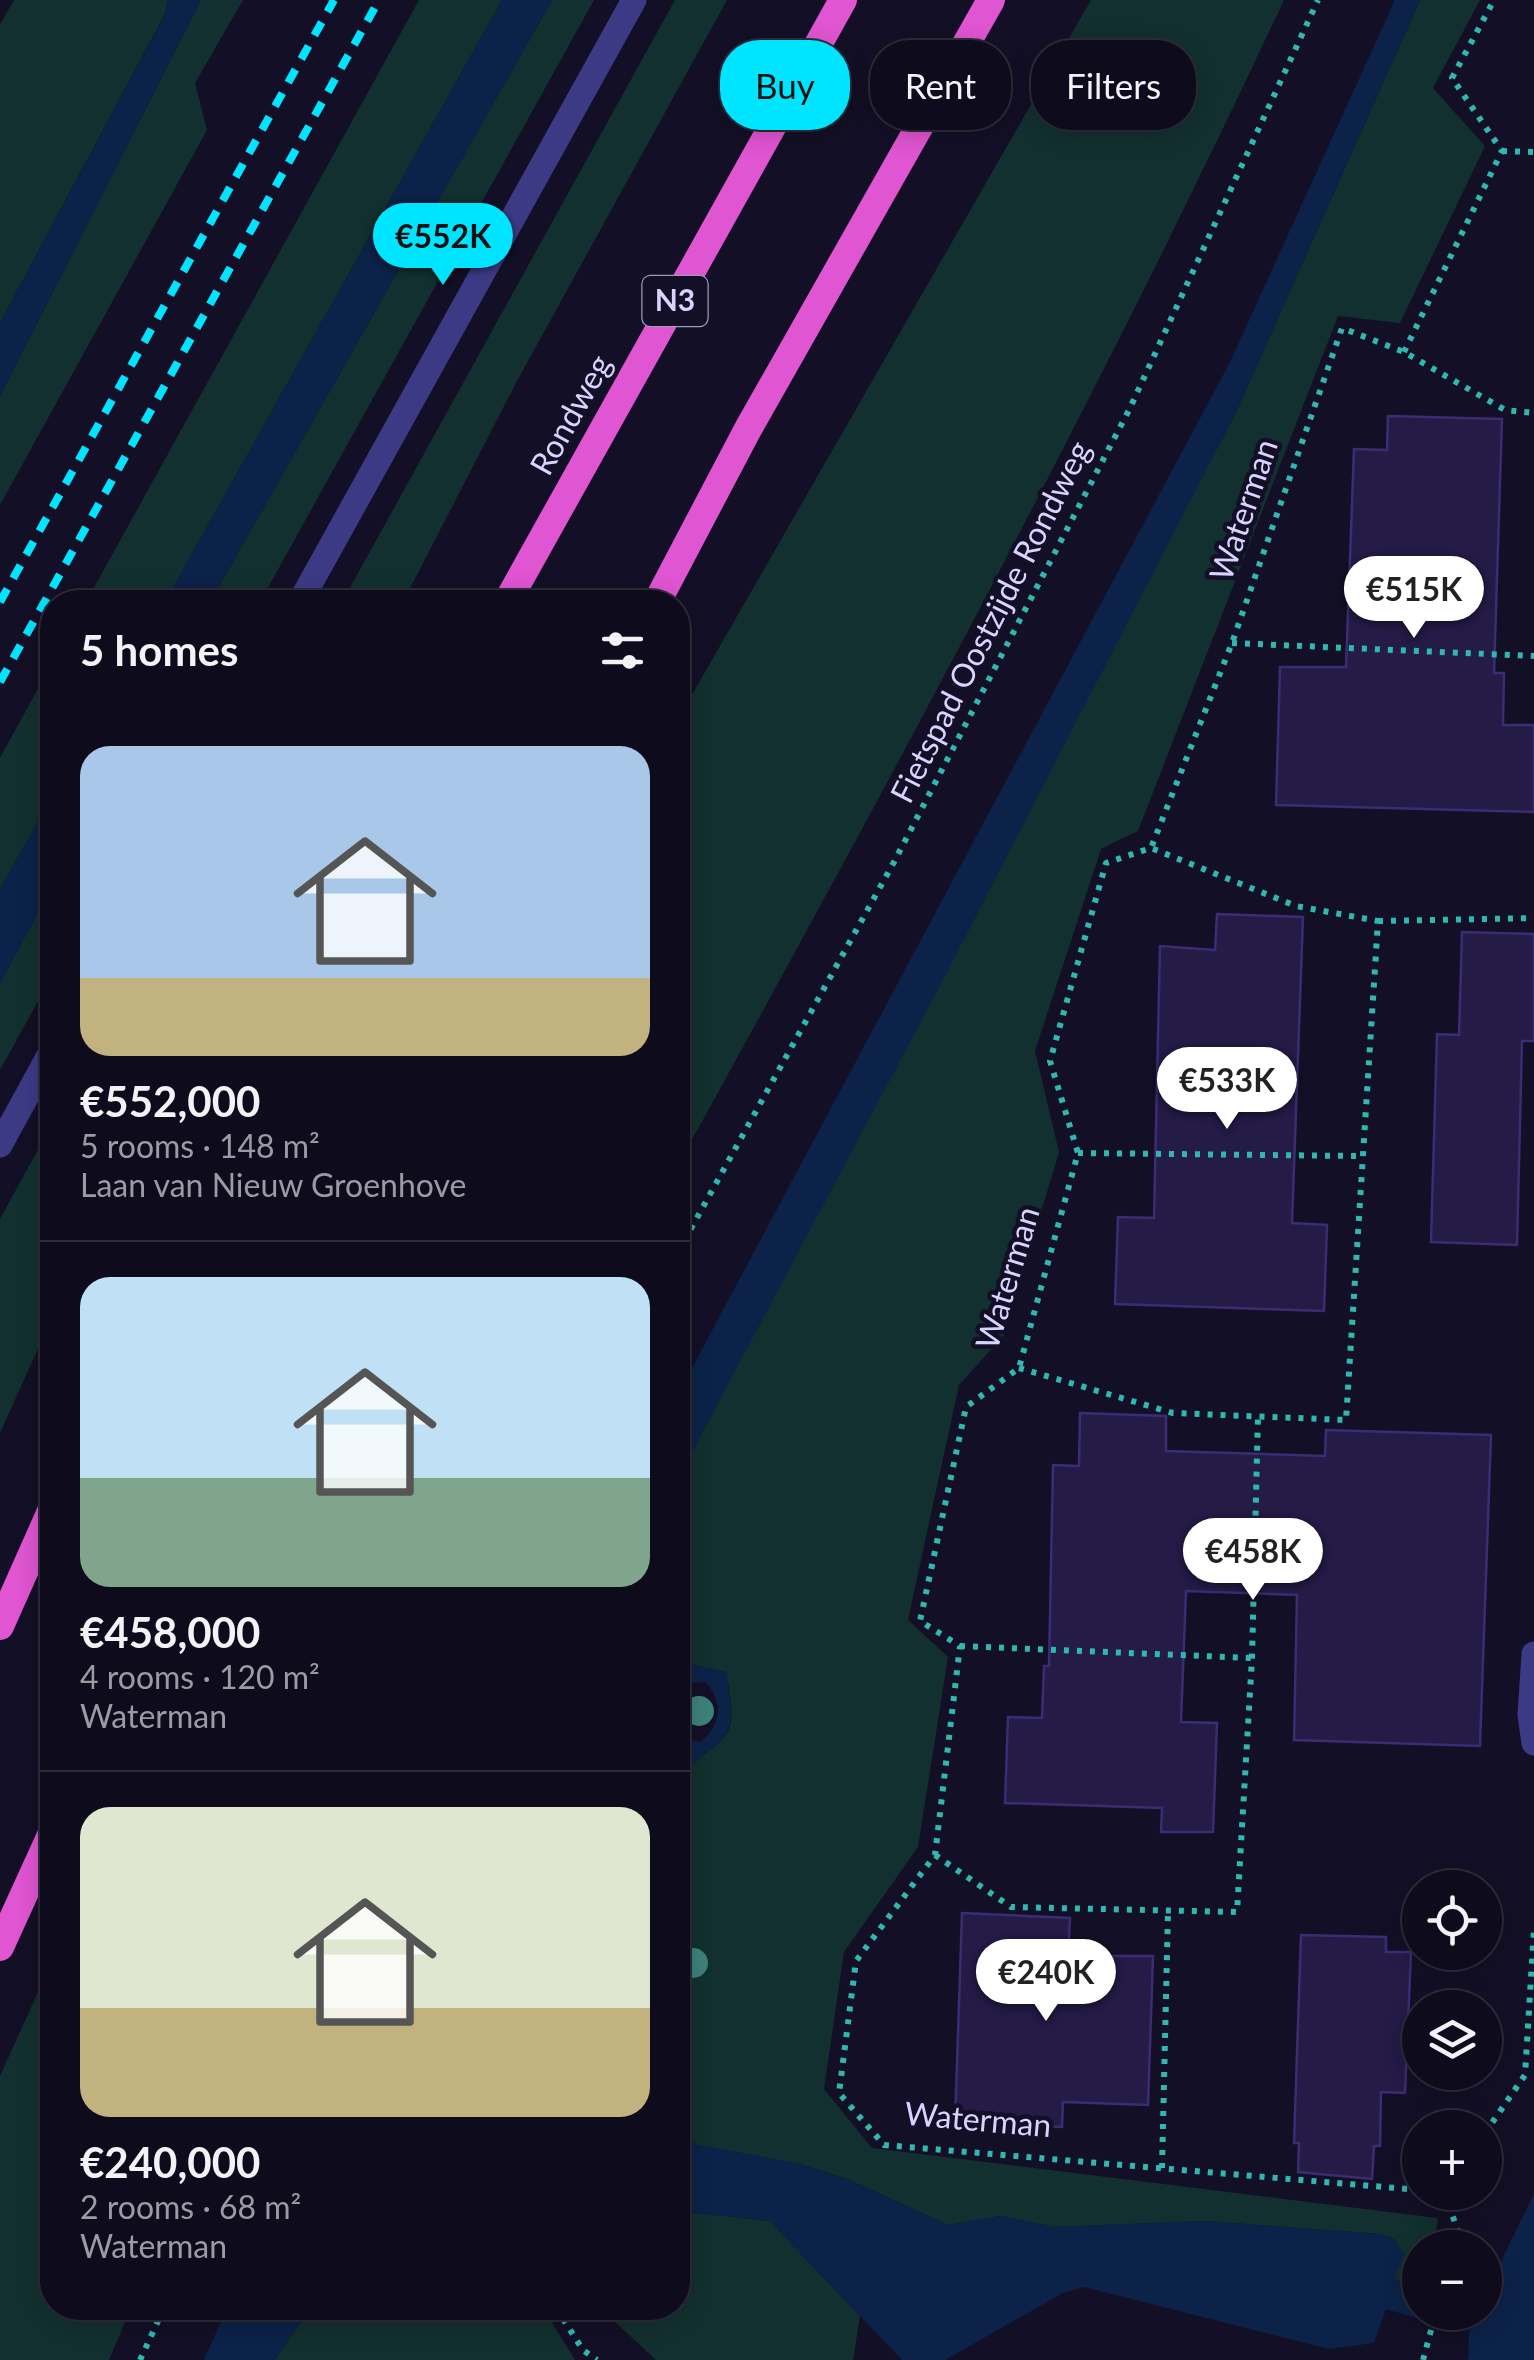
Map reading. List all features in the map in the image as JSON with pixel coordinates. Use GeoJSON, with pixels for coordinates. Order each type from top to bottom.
{"type":"FeatureCollection","features":[{"type":"Feature","properties":{"kind":"highway","name":"Rondweg"},"geometry":{"type":"LineString","coordinates":[[514,590],[843,0]]}},
{"type":"Feature","properties":{"kind":"highway"},"geometry":{"type":"LineString","coordinates":[[663,590],[748,429],[992,0]]}},
{"type":"Feature","properties":{"kind":"highway"},"geometry":{"type":"LineString","coordinates":[[0,1626],[40,1536]]}},
{"type":"Feature","properties":{"kind":"highway"},"geometry":{"type":"LineString","coordinates":[[0,1947],[40,1859]]}},
{"type":"Feature","properties":{"kind":"street"},"geometry":{"type":"LineString","coordinates":[[307,590],[634,0]]}},
{"type":"Feature","properties":{"kind":"street"},"geometry":{"type":"LineString","coordinates":[[0,1145],[40,1072]]}},
{"type":"Feature","properties":{"kind":"street"},"geometry":{"type":"LineString","coordinates":[[1534,1654],[1530,1715],[1534,1742]]}},
{"type":"Feature","properties":{"kind":"path","name":"Fietspad Oostzijde Rondweg"},"geometry":{"type":"LineString","coordinates":[[690,1230],[894,862],[1130,408],[1318,0]]}},
{"type":"Feature","properties":{"kind":"path"},"geometry":{"type":"LineString","coordinates":[[1494,0],[1452,78],[1502,151]]}},
{"type":"Feature","properties":{"kind":"path"},"geometry":{"type":"LineString","coordinates":[[1502,151],[1534,152]]}},
{"type":"Feature","properties":{"kind":"path"},"geometry":{"type":"LineString","coordinates":[[1404,352],[1502,151]]}},
{"type":"Feature","properties":{"kind":"path","name":"Waterman"},"geometry":{"type":"LineString","coordinates":[[1151,848],[1232,643],[1342,328],[1404,352],[1506,410],[1534,413]]}},
{"type":"Feature","properties":{"kind":"path"},"geometry":{"type":"LineString","coordinates":[[1232,643],[1534,656]]}},
{"type":"Feature","properties":{"kind":"path"},"geometry":{"type":"LineString","coordinates":[[1360,1156],[1078,1153],[1050,1061],[1106,863],[1151,848],[1296,906],[1378,921],[1534,918]]}},
{"type":"Feature","properties":{"kind":"path"},"geometry":{"type":"LineString","coordinates":[[1019,1368],[1173,1413],[1346,1420],[1378,921]]}},
{"type":"Feature","properties":{"kind":"path","name":"Waterman"},"geometry":{"type":"LineString","coordinates":[[1078,1153],[1019,1368],[966,1407],[920,1621],[960,1646],[935,1855],[856,1961],[839,2093],[884,2145],[1402,2188]]}},
{"type":"Feature","properties":{"kind":"path"},"geometry":{"type":"LineString","coordinates":[[935,1855],[1011,1907],[1237,1912],[1252,1658],[1258,1415]]}},
{"type":"Feature","properties":{"kind":"path"},"geometry":{"type":"LineString","coordinates":[[960,1646],[1252,1658]]}},
{"type":"Feature","properties":{"kind":"path"},"geometry":{"type":"LineString","coordinates":[[1162,2168],[1168,1912]]}},
{"type":"Feature","properties":{"kind":"path"},"geometry":{"type":"LineString","coordinates":[[1501,2110],[1525,2076],[1534,1929]]}},
{"type":"Feature","properties":{"kind":"path"},"geometry":{"type":"LineString","coordinates":[[140,2360],[158,2320]]}},
{"type":"Feature","properties":{"kind":"path"},"geometry":{"type":"LineString","coordinates":[[564,2320],[583,2350],[597,2360]]}},
{"type":"Feature","properties":{"kind":"path"},"geometry":{"type":"LineString","coordinates":[[1423,2360],[1431,2330]]}},
{"type":"Feature","properties":{"kind":"green space"},"geometry":{"type":"Polygon","coordinates":[[[14,0],[168,0],[165,14],[0,323],[0,25],[14,0]]]}},
{"type":"Feature","properties":{"kind":"green space"},"geometry":{"type":"Polygon","coordinates":[[[201,0],[243,0],[195,83],[207,130],[0,505],[0,396],[201,0]]]}},
{"type":"Feature","properties":{"kind":"green space"},"geometry":{"type":"Polygon","coordinates":[[[419,0],[502,0],[172,590],[93,590],[419,0]]]}},
{"type":"Feature","properties":{"kind":"green space"},"geometry":{"type":"Polygon","coordinates":[[[552,0],[594,0],[267,590],[217,590],[552,0]]]}},
{"type":"Feature","properties":{"kind":"green space"},"geometry":{"type":"Polygon","coordinates":[[[675,0],[727,0],[517,381],[409,590],[349,590],[675,0]]]}},
{"type":"Feature","properties":{"kind":"green space"},"geometry":{"type":"Polygon","coordinates":[[[1091,0],[1284,0],[1141,296],[991,588],[690,1143],[690,698],[1031,104],[1031,130],[1196,130],[1196,40],[1068,40],[1091,0]]]}},
{"type":"Feature","properties":{"kind":"green space"},"geometry":{"type":"Polygon","coordinates":[[[1420,0],[1480,0],[1433,88],[1485,146],[1400,323],[1338,316],[1138,831],[1101,849],[1035,1051],[1059,1152],[1004,1335],[959,1385],[908,1620],[948,1657],[918,1847],[844,1952],[824,2089],[872,2148],[1438,2218],[1436,2230],[1402,2230],[1402,2281],[1394,2279],[1380,2234],[1206,2221],[1053,2227],[1001,2216],[948,2225],[847,2179],[800,2164],[697,2145],[690,2139],[690,1767],[725,1736],[731,1714],[726,1672],[690,1664],[690,1455],[1235,414],[1420,0]]]}},
{"type":"Feature","properties":{"kind":"green space"},"geometry":{"type":"Polygon","coordinates":[[[40,685],[40,818],[0,889],[0,758],[40,685]]]}},
{"type":"Feature","properties":{"kind":"green space"},"geometry":{"type":"Polygon","coordinates":[[[40,909],[40,998],[0,1070],[0,983],[40,909]]]}},
{"type":"Feature","properties":{"kind":"green space"},"geometry":{"type":"Polygon","coordinates":[[[40,1146],[40,1345],[0,1433],[0,1219],[40,1146]]]}},
{"type":"Feature","properties":{"kind":"green space"},"geometry":{"type":"Polygon","coordinates":[[[40,1988],[40,2320],[126,2320],[109,2360],[0,2360],[0,2076],[40,1988]]]}},
{"type":"Feature","properties":{"kind":"green space"},"geometry":{"type":"Polygon","coordinates":[[[690,2212],[770,2221],[860,2316],[853,2360],[656,2360],[613,2320],[690,2320],[690,2212]]]}},
{"type":"Feature","properties":{"kind":"green space"},"geometry":{"type":"Polygon","coordinates":[[[302,2320],[550,2320],[575,2360],[274,2360],[302,2320]]]}},
{"type":"Feature","properties":{"kind":"water"},"geometry":{"type":"Polygon","coordinates":[[[168,0],[201,0],[0,396],[0,323],[165,15],[168,0]]]}},
{"type":"Feature","properties":{"kind":"water"},"geometry":{"type":"Polygon","coordinates":[[[502,0],[552,0],[217,590],[172,590],[502,0]]]}},
{"type":"Feature","properties":{"kind":"water"},"geometry":{"type":"Polygon","coordinates":[[[1395,0],[1420,0],[1235,414],[943,980],[690,1455],[690,1372],[1229,364],[1395,0]]]}},
{"type":"Feature","properties":{"kind":"water"},"geometry":{"type":"Polygon","coordinates":[[[40,818],[40,909],[0,983],[0,889],[40,818]]]}},
{"type":"Feature","properties":{"kind":"water"},"geometry":{"type":"Polygon","coordinates":[[[690,1664],[726,1672],[729,1726],[725,1736],[690,1767],[690,1740],[701,1742],[718,1713],[706,1682],[690,1683],[690,1664]]]}},
{"type":"Feature","properties":{"kind":"water"},"geometry":{"type":"Polygon","coordinates":[[[690,2139],[698,2145],[800,2164],[847,2179],[948,2225],[1001,2216],[1053,2227],[1206,2221],[1380,2234],[1394,2238],[1402,2251],[1394,2279],[1402,2281],[1402,2314],[1386,2309],[1374,2343],[1329,2349],[1084,2287],[1063,2293],[945,2360],[902,2360],[770,2221],[690,2212],[690,2139]]]}},
{"type":"Feature","properties":{"kind":"water"},"geometry":{"type":"Polygon","coordinates":[[[1534,2194],[1534,2360],[1468,2360],[1470,2330],[1502,2330],[1502,2259],[1534,2194]]]}},
{"type":"Feature","properties":{"kind":"water"},"geometry":{"type":"Polygon","coordinates":[[[222,2320],[302,2320],[274,2360],[204,2360],[222,2320]]]}},
{"type":"Feature","properties":{"kind":"building"},"geometry":{"type":"Polygon","coordinates":[[[1388,416],[1502,419],[1494,673],[1504,673],[1503,725],[1534,725],[1534,812],[1276,805],[1280,667],[1346,667],[1354,449],[1387,450],[1388,416]]]}},
{"type":"Feature","properties":{"kind":"building"},"geometry":{"type":"Polygon","coordinates":[[[1217,914],[1303,917],[1292,1223],[1327,1225],[1324,1311],[1115,1304],[1118,1217],[1154,1218],[1160,946],[1215,950],[1217,914]]]}},
{"type":"Feature","properties":{"kind":"building"},"geometry":{"type":"Polygon","coordinates":[[[1462,932],[1534,934],[1534,1041],[1522,1041],[1517,1245],[1431,1242],[1437,1034],[1459,1035],[1462,932]]]}},
{"type":"Feature","properties":{"kind":"building"},"geometry":{"type":"Polygon","coordinates":[[[1080,1413],[1166,1416],[1166,1451],[1325,1456],[1326,1430],[1491,1435],[1480,1746],[1294,1740],[1297,1595],[1186,1591],[1181,1722],[1217,1723],[1213,1832],[1161,1832],[1162,1808],[1005,1803],[1008,1717],[1042,1718],[1044,1666],[1049,1666],[1053,1465],[1079,1466],[1080,1413]]]}},
{"type":"Feature","properties":{"kind":"building"},"geometry":{"type":"Polygon","coordinates":[[[962,1913],[1070,1918],[1068,1956],[1153,1956],[1148,2105],[1063,2102],[1062,2127],[955,2123],[962,1913]]]}},
{"type":"Feature","properties":{"kind":"building"},"geometry":{"type":"Polygon","coordinates":[[[1301,1935],[1386,1937],[1386,1952],[1402,1952],[1402,1970],[1410,1970],[1409,1990],[1402,1990],[1405,2093],[1381,2092],[1380,2146],[1374,2146],[1372,2179],[1298,2172],[1299,2143],[1294,2143],[1301,1935]]]}},
{"type":"Feature","properties":{"kind":"railway"},"geometry":{"type":"LineString","coordinates":[[0,602],[334,0]]}},
{"type":"Feature","properties":{"kind":"railway"},"geometry":{"type":"LineString","coordinates":[[51,590],[379,0]]}},
{"type":"Feature","properties":{"kind":"railway"},"geometry":{"type":"LineString","coordinates":[[0,682],[40,610]]}}]}
